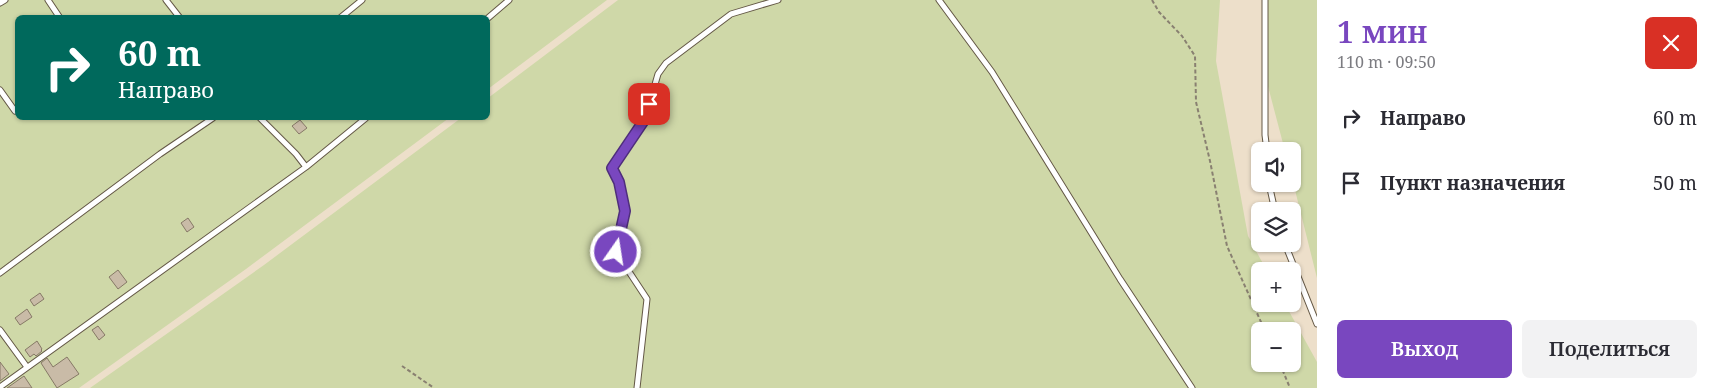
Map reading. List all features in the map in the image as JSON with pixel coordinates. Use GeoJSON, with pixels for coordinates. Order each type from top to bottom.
{"type":"FeatureCollection","features":[{"type":"Feature","properties":{"kind":"lane"},"geometry":{"type":"LineString","coordinates":[[0,3],[5,0]]}},
{"type":"Feature","properties":{"kind":"lane"},"geometry":{"type":"LineString","coordinates":[[48,0],[58,15]]}},
{"type":"Feature","properties":{"kind":"lane"},"geometry":{"type":"LineString","coordinates":[[166,0],[178,15]]}},
{"type":"Feature","properties":{"kind":"lane"},"geometry":{"type":"LineString","coordinates":[[344,15],[362,0]]}},
{"type":"Feature","properties":{"kind":"lane"},"geometry":{"type":"LineString","coordinates":[[490,16],[509,0]]}},
{"type":"Feature","properties":{"kind":"lane"},"geometry":{"type":"LineString","coordinates":[[638,388],[647,299],[616,252],[625,211],[619,182],[612,168],[645,119],[658,74],[666,63],[731,14],[778,0]]}},
{"type":"Feature","properties":{"kind":"lane"},"geometry":{"type":"LineString","coordinates":[[939,0],[992,72],[1120,279],[1192,388]]}},
{"type":"Feature","properties":{"kind":"lane"},"geometry":{"type":"LineString","coordinates":[[1265,0],[1266,142]]}},
{"type":"Feature","properties":{"kind":"lane"},"geometry":{"type":"LineString","coordinates":[[0,90],[15,112]]}},
{"type":"Feature","properties":{"kind":"lane"},"geometry":{"type":"LineString","coordinates":[[0,273],[160,154],[210,120]]}},
{"type":"Feature","properties":{"kind":"lane"},"geometry":{"type":"LineString","coordinates":[[262,120],[296,154],[306,167]]}},
{"type":"Feature","properties":{"kind":"lane"},"geometry":{"type":"LineString","coordinates":[[0,387],[306,167],[364,120]]}},
{"type":"Feature","properties":{"kind":"lane"},"geometry":{"type":"LineString","coordinates":[[1289,252],[1317,324]]}},
{"type":"Feature","properties":{"kind":"lane"},"geometry":{"type":"LineString","coordinates":[[0,330],[27,367]]}},
{"type":"Feature","properties":{"kind":"path"},"geometry":{"type":"LineString","coordinates":[[1152,0],[1159,12],[1182,36],[1195,56],[1196,102],[1227,246],[1261,322]]}},
{"type":"Feature","properties":{"kind":"path"},"geometry":{"type":"LineString","coordinates":[[402,366],[434,388]]}},
{"type":"Feature","properties":{"kind":"path"},"geometry":{"type":"LineString","coordinates":[[1283,372],[1290,388]]}},
{"type":"Feature","properties":{"kind":"green space"},"geometry":{"type":"Polygon","coordinates":[[[0,0],[607,0],[490,88],[490,15],[15,15],[15,120],[446,120],[246,269],[79,388],[0,388],[0,0]]]}},
{"type":"Feature","properties":{"kind":"green space"},"geometry":{"type":"Polygon","coordinates":[[[618,0],[1220,0],[1216,61],[1248,236],[1251,242],[1251,252],[1257,252],[1262,262],[1251,262],[1251,312],[1289,312],[1295,322],[1251,322],[1251,372],[1301,372],[1301,333],[1317,362],[1317,388],[90,388],[264,265],[458,120],[490,120],[490,96],[618,0]]]}},
{"type":"Feature","properties":{"kind":"green space"},"geometry":{"type":"Polygon","coordinates":[[[1265,0],[1317,0],[1317,278],[1301,214],[1301,202],[1298,202],[1296,192],[1301,192],[1301,142],[1283,142],[1265,75],[1265,0]]]}},
{"type":"Feature","properties":{"kind":"building"},"geometry":{"type":"Polygon","coordinates":[[[300,120],[307,128],[299,134],[292,126],[300,120]]]}},
{"type":"Feature","properties":{"kind":"building"},"geometry":{"type":"Polygon","coordinates":[[[188,218],[194,227],[187,232],[181,223],[188,218]]]}},
{"type":"Feature","properties":{"kind":"building"},"geometry":{"type":"Polygon","coordinates":[[[118,270],[127,282],[118,289],[109,277],[118,270]]]}},
{"type":"Feature","properties":{"kind":"building"},"geometry":{"type":"Polygon","coordinates":[[[40,293],[44,299],[34,306],[30,300],[40,293]]]}},
{"type":"Feature","properties":{"kind":"building"},"geometry":{"type":"Polygon","coordinates":[[[27,309],[32,317],[20,325],[15,318],[27,309]]]}},
{"type":"Feature","properties":{"kind":"building"},"geometry":{"type":"Polygon","coordinates":[[[98,326],[105,335],[99,340],[92,330],[98,326]]]}},
{"type":"Feature","properties":{"kind":"building"},"geometry":{"type":"Polygon","coordinates":[[[37,341],[42,351],[36,356],[34,354],[30,357],[25,350],[37,341]]]}},
{"type":"Feature","properties":{"kind":"building"},"geometry":{"type":"Polygon","coordinates":[[[67,357],[79,374],[57,388],[41,363],[47,358],[53,367],[67,357]]]}},
{"type":"Feature","properties":{"kind":"building"},"geometry":{"type":"Polygon","coordinates":[[[0,362],[9,374],[0,381],[0,362]]]}},
{"type":"Feature","properties":{"kind":"building"},"geometry":{"type":"Polygon","coordinates":[[[24,376],[32,388],[7,388],[24,376]]]}},
{"type":"Feature","properties":{"kind":"route"},"geometry":{"type":"LineString","coordinates":[[616,252],[625,211],[619,182],[612,168],[645,119],[649,104]]}}]}
